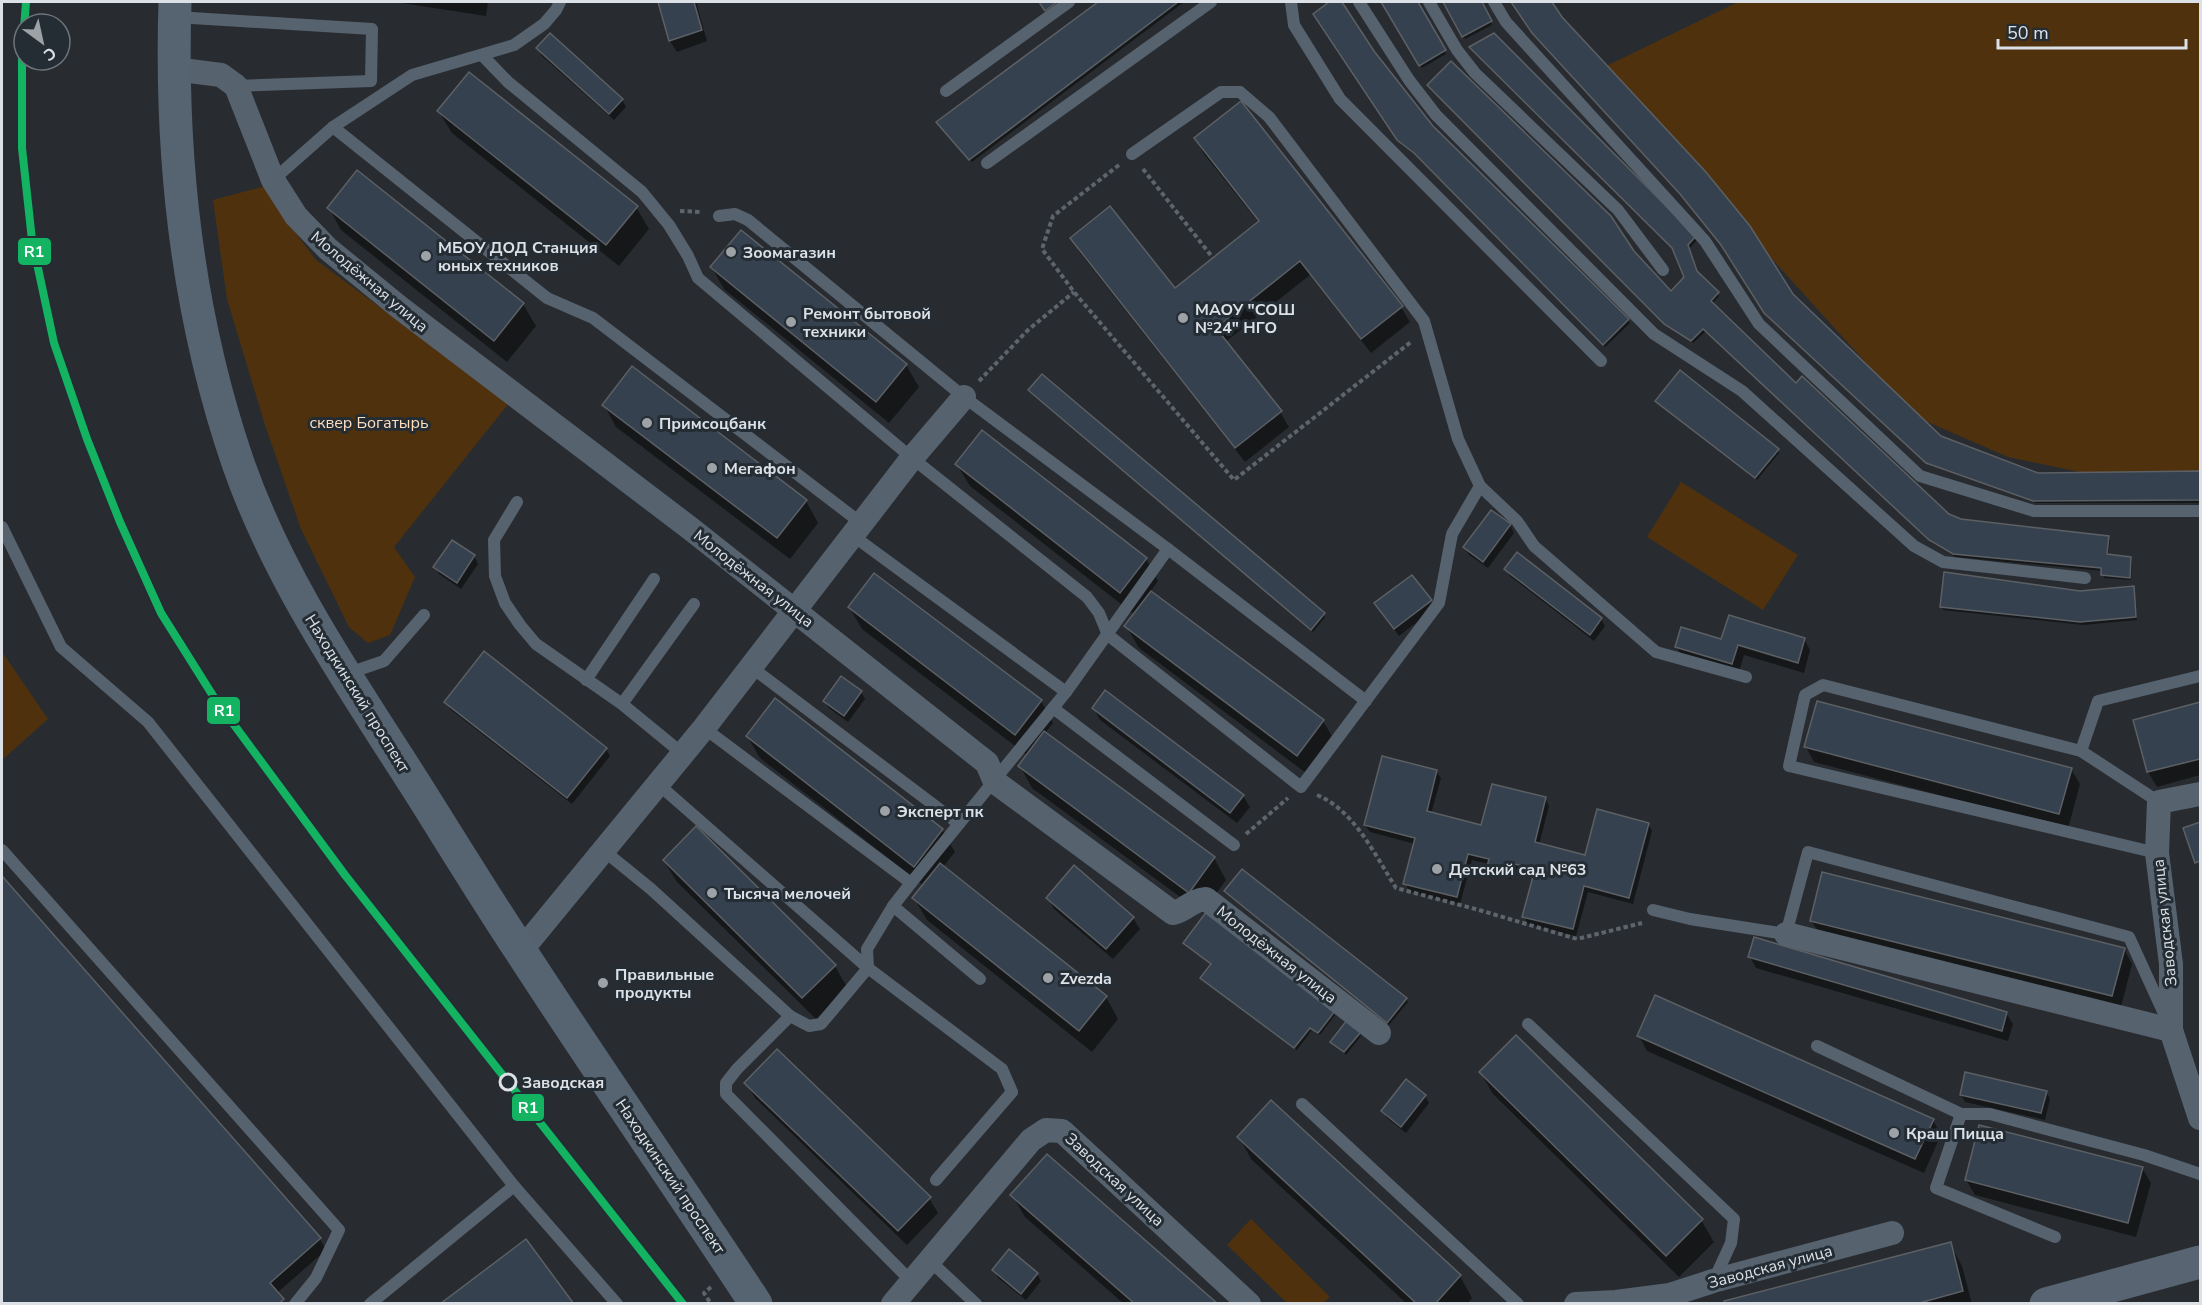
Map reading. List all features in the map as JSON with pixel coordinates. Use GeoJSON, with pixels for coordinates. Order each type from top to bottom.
{"type":"FeatureCollection","features":[{"type":"Feature","properties":{"kind":"main road","name":"Находкинский проспект"},"geometry":{"type":"LineString","coordinates":[[175,9],[175,140],[182,218],[195,303],[215,391],[239,466],[269,538],[305,607],[345,674],[520,952],[756,1304]]}},
{"type":"Feature","properties":{"kind":"main road"},"geometry":{"type":"LineString","coordinates":[[2046,1304],[2200,1262]]}},
{"type":"Feature","properties":{"kind":"street"},"geometry":{"type":"LineString","coordinates":[[174,69],[221,75],[236,86]]}},
{"type":"Feature","properties":{"kind":"street","name":"Молодёжная улица"},"geometry":{"type":"LineString","coordinates":[[236,86],[273,180],[296,216],[337,256],[399,307],[795,610],[987,763],[995,782],[1173,913],[1182,911],[1197,899],[1206,899],[1378,1033]]}},
{"type":"Feature","properties":{"kind":"street"},"geometry":{"type":"LineString","coordinates":[[520,952],[704,728],[912,458],[964,397]]}},
{"type":"Feature","properties":{"kind":"street"},"geometry":{"type":"LineString","coordinates":[[2159,802],[2200,794]]}},
{"type":"Feature","properties":{"kind":"street","name":"Заводская улица"},"geometry":{"type":"LineString","coordinates":[[2159,802],[2157,852],[2171,964],[2171,1030],[2200,1118]]}},
{"type":"Feature","properties":{"kind":"street"},"geometry":{"type":"LineString","coordinates":[[1786,934],[2171,1030]]}},
{"type":"Feature","properties":{"kind":"street","name":"Заводская улица"},"geometry":{"type":"LineString","coordinates":[[893,1304],[1031,1140],[1046,1130],[1062,1131],[1249,1304]]}},
{"type":"Feature","properties":{"kind":"street","name":"Заводская улица"},"geometry":{"type":"LineString","coordinates":[[1576,1304],[1671,1299],[1713,1281],[1892,1233]]}},
{"type":"Feature","properties":{"kind":"lane"},"geometry":{"type":"LineString","coordinates":[[273,180],[333,127],[412,75],[514,45],[544,24],[560,2]]}},
{"type":"Feature","properties":{"kind":"lane"},"geometry":{"type":"LineString","coordinates":[[946,91],[1070,2]]}},
{"type":"Feature","properties":{"kind":"lane"},"geometry":{"type":"LineString","coordinates":[[987,163],[1211,2]]}},
{"type":"Feature","properties":{"kind":"lane"},"geometry":{"type":"LineString","coordinates":[[1291,2],[1294,25],[1340,99],[1601,361]]}},
{"type":"Feature","properties":{"kind":"lane"},"geometry":{"type":"LineString","coordinates":[[1359,2],[1409,80],[1436,115],[1654,334],[1742,392],[1914,546],[1943,562],[2085,578]]}},
{"type":"Feature","properties":{"kind":"lane"},"geometry":{"type":"LineString","coordinates":[[1429,2],[1457,50],[1475,73],[1618,210],[1663,270]]}},
{"type":"Feature","properties":{"kind":"lane"},"geometry":{"type":"LineString","coordinates":[[1494,2],[1506,22],[1705,241],[1759,324],[1920,476],[2034,511],[2200,511]]}},
{"type":"Feature","properties":{"kind":"lane"},"geometry":{"type":"LineString","coordinates":[[175,9],[372,29],[371,81],[236,86]]}},
{"type":"Feature","properties":{"kind":"lane"},"geometry":{"type":"LineString","coordinates":[[482,55],[508,82],[642,192],[669,225],[698,278],[912,458],[1087,597],[1099,613],[1108,635],[1301,787],[1439,603],[1452,534],[1480,486]]}},
{"type":"Feature","properties":{"kind":"lane"},"geometry":{"type":"LineString","coordinates":[[1132,154],[1221,92],[1240,92],[1269,117],[1424,321],[1458,439],[1480,486],[1517,520],[1534,546],[1656,652],[1746,677]]}},
{"type":"Feature","properties":{"kind":"lane"},"geometry":{"type":"LineString","coordinates":[[333,127],[547,298],[593,318],[1066,692]]}},
{"type":"Feature","properties":{"kind":"lane"},"geometry":{"type":"LineString","coordinates":[[719,216],[735,214],[748,220],[964,397],[1168,549],[1366,701]]}},
{"type":"Feature","properties":{"kind":"lane"},"geometry":{"type":"LineString","coordinates":[[517,502],[494,540],[495,576],[505,603],[520,626],[536,644],[622,704],[683,754]]}},
{"type":"Feature","properties":{"kind":"lane"},"geometry":{"type":"LineString","coordinates":[[2,527],[61,647],[148,722],[514,1186],[617,1304]]}},
{"type":"Feature","properties":{"kind":"lane"},"geometry":{"type":"LineString","coordinates":[[603,850],[651,889],[790,1016],[809,1026],[821,1024],[868,968],[867,949],[893,906],[1066,692],[1168,549]]}},
{"type":"Feature","properties":{"kind":"lane"},"geometry":{"type":"LineString","coordinates":[[586,680],[654,579]]}},
{"type":"Feature","properties":{"kind":"lane"},"geometry":{"type":"LineString","coordinates":[[622,704],[694,604]]}},
{"type":"Feature","properties":{"kind":"lane"},"geometry":{"type":"LineString","coordinates":[[345,674],[384,661],[424,615]]}},
{"type":"Feature","properties":{"kind":"lane"},"geometry":{"type":"LineString","coordinates":[[751,667],[959,824]]}},
{"type":"Feature","properties":{"kind":"lane"},"geometry":{"type":"LineString","coordinates":[[2080,751],[2098,701],[2200,676]]}},
{"type":"Feature","properties":{"kind":"lane"},"geometry":{"type":"LineString","coordinates":[[2157,852],[1789,766],[1805,695],[1823,685],[2080,751],[2159,802]]}},
{"type":"Feature","properties":{"kind":"lane"},"geometry":{"type":"LineString","coordinates":[[1053,708],[1234,845]]}},
{"type":"Feature","properties":{"kind":"lane"},"geometry":{"type":"LineString","coordinates":[[704,728],[910,883]]}},
{"type":"Feature","properties":{"kind":"lane"},"geometry":{"type":"LineString","coordinates":[[658,784],[868,968],[1002,1070],[1012,1092],[936,1180]]}},
{"type":"Feature","properties":{"kind":"lane"},"geometry":{"type":"LineString","coordinates":[[2,850],[339,1230],[316,1278],[295,1304]]}},
{"type":"Feature","properties":{"kind":"lane"},"geometry":{"type":"LineString","coordinates":[[1653,910],[1690,919],[1786,934],[1808,852],[2128,937],[2171,1030]]}},
{"type":"Feature","properties":{"kind":"lane"},"geometry":{"type":"LineString","coordinates":[[893,906],[980,979]]}},
{"type":"Feature","properties":{"kind":"lane"},"geometry":{"type":"LineString","coordinates":[[790,1016],[736,1069],[726,1083],[726,1094],[911,1281]]}},
{"type":"Feature","properties":{"kind":"lane"},"geometry":{"type":"LineString","coordinates":[[1527,1024],[1734,1219],[1731,1243],[1713,1281]]}},
{"type":"Feature","properties":{"kind":"lane"},"geometry":{"type":"LineString","coordinates":[[1817,1046],[1960,1114],[1990,1114],[2144,1155],[2200,1174]]}},
{"type":"Feature","properties":{"kind":"lane"},"geometry":{"type":"LineString","coordinates":[[1302,1104],[1518,1304]]}},
{"type":"Feature","properties":{"kind":"lane"},"geometry":{"type":"LineString","coordinates":[[1960,1114],[1936,1188],[2055,1237]]}},
{"type":"Feature","properties":{"kind":"lane"},"geometry":{"type":"LineString","coordinates":[[370,1304],[514,1186]]}},
{"type":"Feature","properties":{"kind":"lane"},"geometry":{"type":"LineString","coordinates":[[929,1260],[976,1304]]}},
{"type":"Feature","properties":{"kind":"path"},"geometry":{"type":"LineString","coordinates":[[1213,258],[1132,154],[1053,216],[1042,249],[1074,292],[1234,480],[1427,330]]}},
{"type":"Feature","properties":{"kind":"path"},"geometry":{"type":"LineString","coordinates":[[964,397],[1028,330],[1074,292]]}},
{"type":"Feature","properties":{"kind":"path"},"geometry":{"type":"LineString","coordinates":[[1234,845],[1301,787],[1323,798],[1352,821],[1396,888],[1577,939],[1641,924],[1653,910]]}},
{"type":"Feature","properties":{"kind":"green space"},"geometry":{"type":"Polygon","coordinates":[[[1738,2],[2200,2],[2200,493],[2094,475],[2008,457],[1914,416],[1718,199],[1596,71],[1738,2]]]}},
{"type":"Feature","properties":{"kind":"green space","name":"сквер Богатырь"},"geometry":{"type":"Polygon","coordinates":[[[269,185],[279,211],[316,260],[509,403],[394,547],[415,577],[390,635],[368,643],[349,627],[301,529],[265,425],[227,299],[213,200],[269,185]]]}},
{"type":"Feature","properties":{"kind":"green space"},"geometry":{"type":"Polygon","coordinates":[[[1681,482],[1798,555],[1763,610],[1647,537],[1681,482]]]}},
{"type":"Feature","properties":{"kind":"green space"},"geometry":{"type":"Polygon","coordinates":[[[2,652],[48,719],[2,760],[2,652]]]}},
{"type":"Feature","properties":{"kind":"green space"},"geometry":{"type":"Polygon","coordinates":[[[1251,1219],[1330,1297],[1323,1303],[1287,1303],[1227,1245],[1251,1219]]]}},
{"type":"Feature","properties":{"kind":"building"},"geometry":{"type":"Polygon","coordinates":[[[658,2],[694,2],[702,30],[669,41],[658,2]]]}},
{"type":"Feature","properties":{"kind":"building"},"geometry":{"type":"Polygon","coordinates":[[[1039,2],[1057,2],[1045,11],[1039,2]]]}},
{"type":"Feature","properties":{"kind":"building"},"geometry":{"type":"Polygon","coordinates":[[[1098,2],[1178,2],[969,160],[936,122],[1098,2]]]}},
{"type":"Feature","properties":{"kind":"building"},"geometry":{"type":"Polygon","coordinates":[[[1329,2],[1342,2],[1374,51],[1433,126],[1629,319],[1603,345],[1414,153],[1397,140],[1313,14],[1329,2]]]}},
{"type":"Feature","properties":{"kind":"building"},"geometry":{"type":"Polygon","coordinates":[[[1381,2],[1418,2],[1446,50],[1419,66],[1381,2]]]}},
{"type":"Feature","properties":{"kind":"building"},"geometry":{"type":"Polygon","coordinates":[[[1443,2],[1482,2],[1492,21],[1462,37],[1443,2]]]}},
{"type":"Feature","properties":{"kind":"building"},"geometry":{"type":"Polygon","coordinates":[[[1511,2],[1552,2],[1562,17],[1705,171],[1750,226],[1793,294],[1941,436],[2038,473],[2200,471],[2200,500],[2033,501],[1926,463],[1764,313],[1721,245],[1680,194],[1532,33],[1511,2]]]}},
{"type":"Feature","properties":{"kind":"building"},"geometry":{"type":"Polygon","coordinates":[[[550,33],[623,99],[609,114],[536,48],[550,33]]]}},
{"type":"Feature","properties":{"kind":"building"},"geometry":{"type":"Polygon","coordinates":[[[1494,33],[1696,236],[1688,245],[1697,271],[1719,292],[1711,301],[1796,383],[1802,376],[1949,514],[1961,519],[2109,536],[2107,554],[2131,557],[2130,578],[2101,575],[2101,568],[1953,554],[1929,540],[1703,329],[1691,341],[1664,324],[1427,85],[1451,61],[1611,216],[1634,251],[1671,291],[1684,277],[1672,248],[1469,47],[1494,33]]]}},
{"type":"Feature","properties":{"kind":"building"},"geometry":{"type":"Polygon","coordinates":[[[469,72],[638,206],[606,245],[437,111],[469,72]]]}},
{"type":"Feature","properties":{"kind":"building"},"geometry":{"type":"Polygon","coordinates":[[[1241,101],[1403,306],[1361,339],[1300,261],[1216,328],[1282,411],[1235,448],[1070,238],[1110,206],[1175,288],[1259,221],[1194,138],[1241,101]]]}},
{"type":"Feature","properties":{"kind":"building","name":"МБОУ ДОД Станция юных техников"},"geometry":{"type":"Polygon","coordinates":[[[357,170],[524,303],[494,341],[327,208],[357,170]]]}},
{"type":"Feature","properties":{"kind":"building"},"geometry":{"type":"Polygon","coordinates":[[[741,230],[907,364],[876,402],[710,267],[741,230]]]}},
{"type":"Feature","properties":{"kind":"building"},"geometry":{"type":"Polygon","coordinates":[[[632,366],[807,500],[777,538],[602,405],[632,366]]]}},
{"type":"Feature","properties":{"kind":"building"},"geometry":{"type":"Polygon","coordinates":[[[1680,370],[1779,449],[1755,478],[1655,401],[1680,370]]]}},
{"type":"Feature","properties":{"kind":"building"},"geometry":{"type":"Polygon","coordinates":[[[1042,374],[1325,613],[1311,630],[1028,390],[1042,374]]]}},
{"type":"Feature","properties":{"kind":"building"},"geometry":{"type":"Polygon","coordinates":[[[982,430],[1147,558],[1120,593],[955,464],[982,430]]]}},
{"type":"Feature","properties":{"kind":"building"},"geometry":{"type":"Polygon","coordinates":[[[1491,510],[1511,524],[1483,562],[1463,547],[1491,510]]]}},
{"type":"Feature","properties":{"kind":"building"},"geometry":{"type":"Polygon","coordinates":[[[452,540],[475,555],[457,583],[433,567],[452,540]]]}},
{"type":"Feature","properties":{"kind":"building"},"geometry":{"type":"Polygon","coordinates":[[[1517,552],[1602,618],[1590,635],[1504,569],[1517,552]]]}},
{"type":"Feature","properties":{"kind":"building"},"geometry":{"type":"Polygon","coordinates":[[[1944,572],[2080,591],[2134,586],[2136,617],[2080,622],[1940,607],[1944,572]]]}},
{"type":"Feature","properties":{"kind":"building"},"geometry":{"type":"Polygon","coordinates":[[[874,573],[1042,700],[1015,735],[848,607],[874,573]]]}},
{"type":"Feature","properties":{"kind":"building"},"geometry":{"type":"Polygon","coordinates":[[[1412,575],[1432,600],[1394,629],[1374,603],[1412,575]]]}},
{"type":"Feature","properties":{"kind":"building"},"geometry":{"type":"Polygon","coordinates":[[[1151,591],[1324,720],[1297,756],[1124,626],[1151,591]]]}},
{"type":"Feature","properties":{"kind":"building"},"geometry":{"type":"Polygon","coordinates":[[[1729,615],[1805,638],[1798,663],[1738,645],[1732,664],[1675,647],[1681,627],[1721,639],[1729,615]]]}},
{"type":"Feature","properties":{"kind":"building"},"geometry":{"type":"Polygon","coordinates":[[[484,651],[607,748],[567,798],[444,702],[484,651]]]}},
{"type":"Feature","properties":{"kind":"building"},"geometry":{"type":"Polygon","coordinates":[[[841,676],[862,691],[844,716],[823,701],[841,676]]]}},
{"type":"Feature","properties":{"kind":"building"},"geometry":{"type":"Polygon","coordinates":[[[1105,690],[1244,795],[1230,813],[1092,708],[1105,690]]]}},
{"type":"Feature","properties":{"kind":"building"},"geometry":{"type":"Polygon","coordinates":[[[775,698],[943,829],[914,867],[746,736],[775,698]]]}},
{"type":"Feature","properties":{"kind":"building"},"geometry":{"type":"Polygon","coordinates":[[[1817,701],[2072,768],[2059,814],[1804,747],[1817,701]]]}},
{"type":"Feature","properties":{"kind":"building"},"geometry":{"type":"Polygon","coordinates":[[[2200,702],[2200,759],[2147,772],[2133,720],[2200,702]]]}},
{"type":"Feature","properties":{"kind":"building"},"geometry":{"type":"Polygon","coordinates":[[[1044,731],[1215,857],[1189,893],[1018,766],[1044,731]]]}},
{"type":"Feature","properties":{"kind":"building"},"geometry":{"type":"Polygon","coordinates":[[[1382,756],[1437,770],[1427,811],[1481,825],[1492,784],[1546,797],[1535,842],[1585,855],[1597,809],[1649,823],[1629,898],[1584,886],[1573,929],[1522,917],[1535,869],[1510,863],[1507,873],[1487,867],[1489,859],[1468,854],[1457,897],[1403,884],[1415,838],[1364,825],[1382,756]]]}},
{"type":"Feature","properties":{"kind":"building"},"geometry":{"type":"Polygon","coordinates":[[[2200,822],[2200,861],[2195,863],[2183,828],[2200,822]]]}},
{"type":"Feature","properties":{"kind":"building"},"geometry":{"type":"Polygon","coordinates":[[[696,826],[836,965],[802,998],[663,860],[696,826]]]}},
{"type":"Feature","properties":{"kind":"building"},"geometry":{"type":"Polygon","coordinates":[[[940,863],[1107,996],[1079,1031],[912,898],[940,863]]]}},
{"type":"Feature","properties":{"kind":"building"},"geometry":{"type":"Polygon","coordinates":[[[1074,865],[1134,917],[1106,949],[1046,898],[1074,865]]]}},
{"type":"Feature","properties":{"kind":"building"},"geometry":{"type":"Polygon","coordinates":[[[1242,869],[1407,998],[1387,1023],[1224,891],[1242,869]]]}},
{"type":"Feature","properties":{"kind":"building"},"geometry":{"type":"Polygon","coordinates":[[[1822,872],[2125,948],[2112,996],[1810,921],[1822,872]]]}},
{"type":"Feature","properties":{"kind":"building"},"geometry":{"type":"Polygon","coordinates":[[[2,876],[321,1238],[270,1283],[284,1299],[279,1304],[2,1304],[2,876]]]}},
{"type":"Feature","properties":{"kind":"building"},"geometry":{"type":"Polygon","coordinates":[[[1207,911],[1335,1011],[1318,1033],[1310,1028],[1294,1048],[1200,978],[1211,964],[1183,943],[1207,911]]]}},
{"type":"Feature","properties":{"kind":"building"},"geometry":{"type":"Polygon","coordinates":[[[1754,937],[2007,1012],[2002,1031],[1748,957],[1754,937]]]}},
{"type":"Feature","properties":{"kind":"building"},"geometry":{"type":"Polygon","coordinates":[[[1655,995],[1934,1119],[1915,1159],[1637,1036],[1655,995]]]}},
{"type":"Feature","properties":{"kind":"building"},"geometry":{"type":"Polygon","coordinates":[[[1347,1020],[1361,1032],[1344,1052],[1330,1042],[1347,1020]]]}},
{"type":"Feature","properties":{"kind":"building"},"geometry":{"type":"Polygon","coordinates":[[[1516,1035],[1703,1219],[1666,1256],[1479,1072],[1516,1035]]]}},
{"type":"Feature","properties":{"kind":"building"},"geometry":{"type":"Polygon","coordinates":[[[777,1049],[931,1197],[898,1231],[744,1083],[777,1049]]]}},
{"type":"Feature","properties":{"kind":"building"},"geometry":{"type":"Polygon","coordinates":[[[1965,1072],[2047,1091],[2041,1113],[1960,1095],[1965,1072]]]}},
{"type":"Feature","properties":{"kind":"building"},"geometry":{"type":"Polygon","coordinates":[[[1406,1079],[1426,1095],[1401,1127],[1381,1111],[1406,1079]]]}},
{"type":"Feature","properties":{"kind":"building"},"geometry":{"type":"Polygon","coordinates":[[[1271,1100],[1461,1275],[1435,1304],[1417,1304],[1237,1137],[1271,1100]]]}},
{"type":"Feature","properties":{"kind":"building"},"geometry":{"type":"Polygon","coordinates":[[[1979,1125],[2143,1167],[2128,1223],[1965,1180],[1979,1125]]]}},
{"type":"Feature","properties":{"kind":"building"},"geometry":{"type":"Polygon","coordinates":[[[1047,1154],[1218,1304],[1135,1304],[1010,1195],[1047,1154]]]}},
{"type":"Feature","properties":{"kind":"building"},"geometry":{"type":"Polygon","coordinates":[[[526,1239],[574,1304],[440,1304],[526,1239]]]}},
{"type":"Feature","properties":{"kind":"building"},"geometry":{"type":"Polygon","coordinates":[[[1951,1242],[1963,1291],[1916,1304],[1725,1304],[1724,1301],[1951,1242]]]}},
{"type":"Feature","properties":{"kind":"building"},"geometry":{"type":"Polygon","coordinates":[[[1009,1249],[1038,1273],[1021,1294],[992,1270],[1009,1249]]]}},
{"type":"Feature","properties":{"kind":"transit line","name":"R1"},"geometry":{"type":"LineString","coordinates":[[26,2],[22,54],[22,148],[32,240],[54,343],[87,439],[120,522],[161,613],[215,699],[345,875],[683,1304]]}},
{"type":"Feature","properties":{"kind":"place","name":"Зоомагазин"},"geometry":{"type":"Point","coordinates":[731,252]}},
{"type":"Feature","properties":{"kind":"place","name":"МБОУ ДОД Станция юных техников"},"geometry":{"type":"Point","coordinates":[426,256]}},
{"type":"Feature","properties":{"kind":"place","name":"МАОУ \"СОШ №24\" НГО"},"geometry":{"type":"Point","coordinates":[1183,318]}},
{"type":"Feature","properties":{"kind":"place","name":"Ремонт бытовой техники"},"geometry":{"type":"Point","coordinates":[791,322]}},
{"type":"Feature","properties":{"kind":"place","name":"Примсоцбанк"},"geometry":{"type":"Point","coordinates":[647,423]}},
{"type":"Feature","properties":{"kind":"place","name":"Мегафон"},"geometry":{"type":"Point","coordinates":[712,468]}},
{"type":"Feature","properties":{"kind":"place","name":"Эксперт пк"},"geometry":{"type":"Point","coordinates":[885,811]}},
{"type":"Feature","properties":{"kind":"place","name":"Детский сад №63"},"geometry":{"type":"Point","coordinates":[1437,869]}},
{"type":"Feature","properties":{"kind":"place","name":"Тысяча мелочей"},"geometry":{"type":"Point","coordinates":[712,893]}},
{"type":"Feature","properties":{"kind":"place","name":"Zvezda"},"geometry":{"type":"Point","coordinates":[1048,978]}},
{"type":"Feature","properties":{"kind":"place","name":"Правильные продукты"},"geometry":{"type":"Point","coordinates":[603,983]}},
{"type":"Feature","properties":{"kind":"place","name":"Заводская"},"geometry":{"type":"Point","coordinates":[508,1082]}},
{"type":"Feature","properties":{"kind":"place","name":"Краш Пицца"},"geometry":{"type":"Point","coordinates":[1894,1133]}}]}
